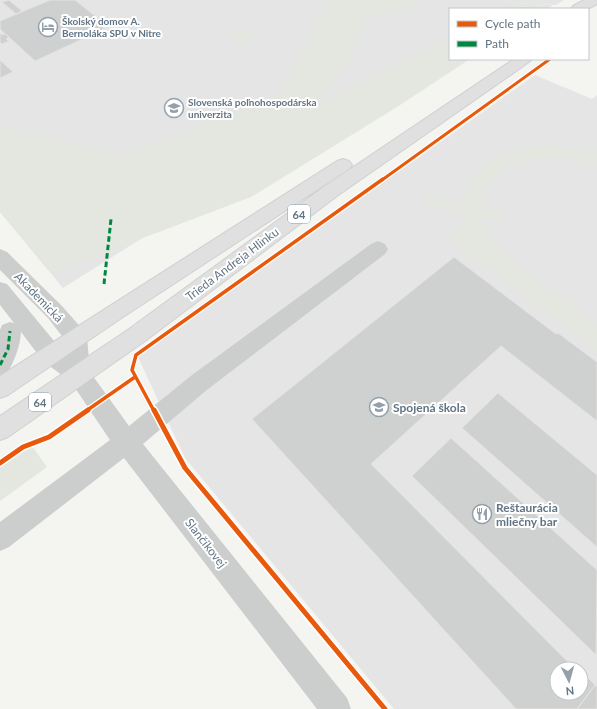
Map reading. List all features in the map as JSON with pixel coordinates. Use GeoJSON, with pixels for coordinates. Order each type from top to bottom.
{"type":"FeatureCollection","features":[{"type":"Feature","properties":{"kind":"main road"},"geometry":{"type":"LineString","coordinates":[[580,8],[594,0]]}},
{"type":"Feature","properties":{"kind":"main road","name":"Trieda Andreja Hlinku"},"geometry":{"type":"LineString","coordinates":[[0,388],[76,337],[322,179],[500,60]]}},
{"type":"Feature","properties":{"kind":"main road","name":"Trieda Andreja Hlinku"},"geometry":{"type":"LineString","coordinates":[[0,429],[137,336],[331,191],[523,60]]}},
{"type":"Feature","properties":{"kind":"street"},"geometry":{"type":"LineString","coordinates":[[0,538],[158,418],[200,382],[378,249]]}},
{"type":"Feature","properties":{"kind":"street","name":"Akademická"},"geometry":{"type":"LineString","coordinates":[[0,257],[55,312],[76,337]]}},
{"type":"Feature","properties":{"kind":"street","name":"Akademická"},"geometry":{"type":"LineString","coordinates":[[0,290],[51,354],[80,375]]}},
{"type":"Feature","properties":{"kind":"street"},"geometry":{"type":"LineString","coordinates":[[76,337],[80,375]]}},
{"type":"Feature","properties":{"kind":"street","name":"Slančíkovej"},"geometry":{"type":"LineString","coordinates":[[80,375],[126,442],[336,709]]}},
{"type":"Feature","properties":{"kind":"shaded area","name":"Slovenská poľnohospodárska univerzita"},"geometry":{"type":"Polygon","coordinates":[[[0,0],[564,0],[556,5],[515,3],[508,8],[449,8],[449,45],[63,288],[0,212],[0,0]]]}},
{"type":"Feature","properties":{"kind":"shaded area"},"geometry":{"type":"Polygon","coordinates":[[[330,0],[414,0],[426,4],[364,19],[355,51],[313,107],[449,38],[449,60],[468,60],[397,107],[251,197],[51,273],[0,212],[0,131],[5,128],[125,155],[278,95],[330,0]]]}},
{"type":"Feature","properties":{"kind":"shaded area"},"geometry":{"type":"Polygon","coordinates":[[[515,3],[553,5],[548,8],[506,8],[515,3]]]}},
{"type":"Feature","properties":{"kind":"shaded area"},"geometry":{"type":"Polygon","coordinates":[[[250,30],[254,39],[234,42],[231,33],[250,30]]]}},
{"type":"Feature","properties":{"kind":"shaded area","name":"Spojená škola"},"geometry":{"type":"Polygon","coordinates":[[[535,75],[592,99],[597,95],[597,709],[394,709],[185,458],[138,357],[535,75]]]}},
{"type":"Feature","properties":{"kind":"shaded area"},"geometry":{"type":"Polygon","coordinates":[[[550,146],[564,147],[592,153],[597,149],[597,166],[570,159],[540,158],[525,161],[512,166],[500,173],[490,184],[483,200],[482,207],[503,211],[501,221],[483,217],[484,223],[492,240],[508,258],[597,323],[597,351],[444,237],[460,224],[467,229],[464,213],[426,205],[428,197],[463,203],[468,188],[476,175],[484,166],[495,158],[520,149],[550,146]]]}},
{"type":"Feature","properties":{"kind":"shaded area"},"geometry":{"type":"Polygon","coordinates":[[[32,446],[47,467],[0,501],[0,468],[32,446]]]}},
{"type":"Feature","properties":{"kind":"building"},"geometry":{"type":"Polygon","coordinates":[[[9,0],[22,11],[16,14],[2,2],[9,0]]]}},
{"type":"Feature","properties":{"kind":"building"},"geometry":{"type":"Polygon","coordinates":[[[50,0],[75,0],[104,23],[104,26],[102,30],[35,61],[0,29],[0,21],[50,0]]]}},
{"type":"Feature","properties":{"kind":"building"},"geometry":{"type":"Polygon","coordinates":[[[0,33],[9,37],[6,39],[9,41],[2,44],[0,42],[0,33]]]}},
{"type":"Feature","properties":{"kind":"building"},"geometry":{"type":"Polygon","coordinates":[[[0,60],[13,72],[0,78],[0,60]]]}},
{"type":"Feature","properties":{"kind":"building"},"geometry":{"type":"Polygon","coordinates":[[[454,257],[556,334],[558,333],[597,362],[597,421],[501,346],[371,464],[567,661],[549,661],[549,701],[583,701],[577,709],[516,709],[252,419],[454,257]]]}},
{"type":"Feature","properties":{"kind":"building"},"geometry":{"type":"Polygon","coordinates":[[[498,393],[597,475],[597,547],[462,428],[498,393]]]}},
{"type":"Feature","properties":{"kind":"building"},"geometry":{"type":"Polygon","coordinates":[[[451,438],[597,570],[596,655],[412,476],[451,438]]]}},
{"type":"Feature","properties":{"kind":"building"},"geometry":{"type":"Polygon","coordinates":[[[589,679],[595,685],[589,693],[589,679]]]}},
{"type":"Feature","properties":{"kind":"building"},"geometry":{"type":"Polygon","coordinates":[[[595,685],[597,687],[597,709],[577,709],[583,701],[589,701],[589,693],[595,685]]]}},
{"type":"Feature","properties":{"kind":"marked path"},"geometry":{"type":"LineString","coordinates":[[104,284],[111,219]]}},
{"type":"Feature","properties":{"kind":"marked path"},"geometry":{"type":"LineString","coordinates":[[0,365],[8,349],[10,331]]}},
{"type":"Feature","properties":{"kind":"cycle path"},"geometry":{"type":"LineString","coordinates":[[385,709],[185,468],[132,370],[136,355],[147,346],[305,235],[549,60]]}},
{"type":"Feature","properties":{"kind":"cycle path"},"geometry":{"type":"LineString","coordinates":[[0,463],[23,447],[49,437],[135,377]]}},
{"type":"Feature","properties":{"kind":"place","name":"Školský domov A. Bernoláka SPU v Nitre"},"geometry":{"type":"Point","coordinates":[48,27]}},
{"type":"Feature","properties":{"kind":"place","name":"Slovenská poľnohospodárska univerzita"},"geometry":{"type":"Point","coordinates":[174,108]}},
{"type":"Feature","properties":{"kind":"place","name":"Spojená škola"},"geometry":{"type":"Point","coordinates":[379,407]}},
{"type":"Feature","properties":{"kind":"place","name":"Reštaurácia mliečny bar"},"geometry":{"type":"Point","coordinates":[482,514]}}]}
